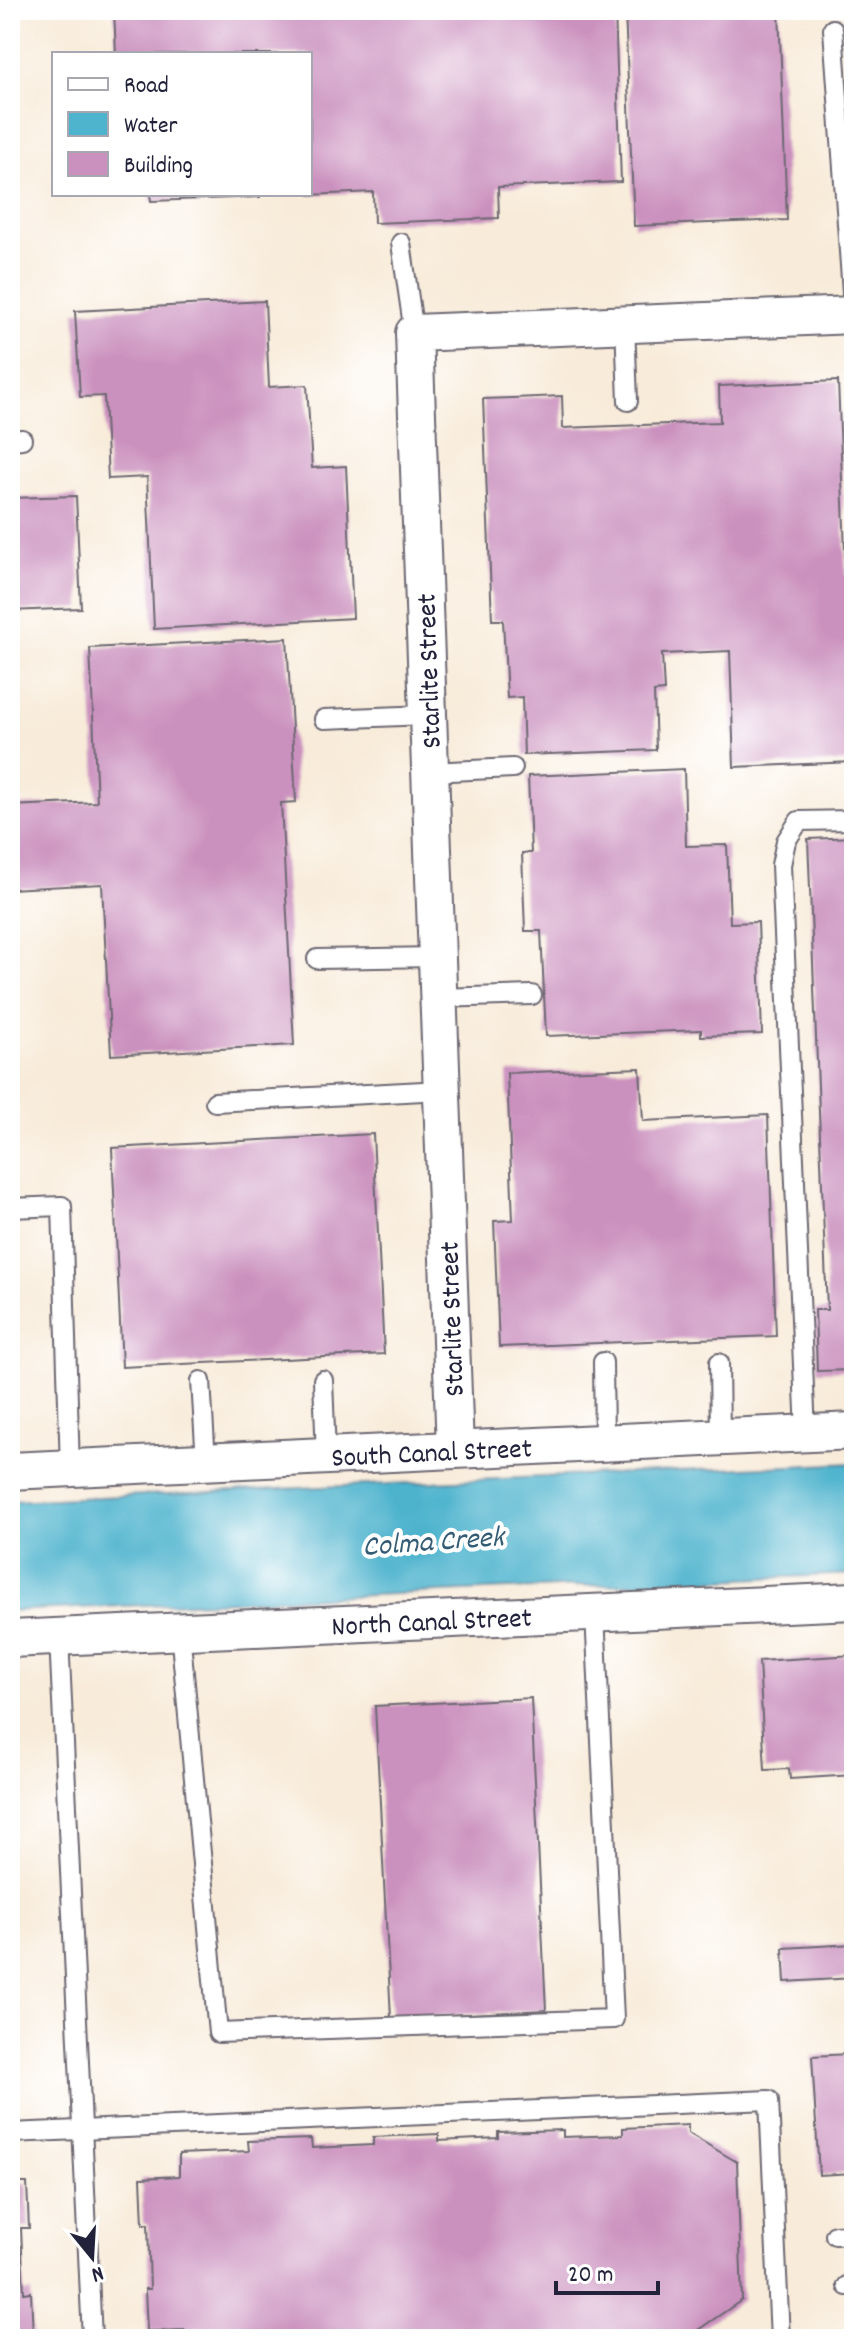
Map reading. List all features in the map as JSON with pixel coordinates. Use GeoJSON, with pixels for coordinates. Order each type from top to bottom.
{"type":"FeatureCollection","features":[{"type":"Feature","properties":{"kind":"street"},"geometry":{"type":"LineString","coordinates":[[414,333],[854,315]]}},
{"type":"Feature","properties":{"kind":"street","name":"Starlite Street"},"geometry":{"type":"LineString","coordinates":[[414,333],[455,1449]]}},
{"type":"Feature","properties":{"kind":"street","name":"South Canal Street"},"geometry":{"type":"LineString","coordinates":[[10,1471],[854,1431]]}},
{"type":"Feature","properties":{"kind":"street","name":"North Canal Street"},"geometry":{"type":"LineString","coordinates":[[10,1639],[854,1601]]}},
{"type":"Feature","properties":{"kind":"lane"},"geometry":{"type":"LineString","coordinates":[[833,29],[854,321]]}},
{"type":"Feature","properties":{"kind":"lane"},"geometry":{"type":"LineString","coordinates":[[401,243],[414,333]]}},
{"type":"Feature","properties":{"kind":"lane"},"geometry":{"type":"LineString","coordinates":[[625,324],[628,401]]}},
{"type":"Feature","properties":{"kind":"lane"},"geometry":{"type":"LineString","coordinates":[[324,719],[428,715]]}},
{"type":"Feature","properties":{"kind":"lane"},"geometry":{"type":"LineString","coordinates":[[430,772],[513,768]]}},
{"type":"Feature","properties":{"kind":"lane"},"geometry":{"type":"LineString","coordinates":[[806,1433],[781,865],[786,841],[799,821],[854,820]]}},
{"type":"Feature","properties":{"kind":"lane"},"geometry":{"type":"LineString","coordinates":[[317,959],[437,957]]}},
{"type":"Feature","properties":{"kind":"lane"},"geometry":{"type":"LineString","coordinates":[[439,998],[532,995]]}},
{"type":"Feature","properties":{"kind":"lane"},"geometry":{"type":"LineString","coordinates":[[215,1102],[442,1090]]}},
{"type":"Feature","properties":{"kind":"lane"},"geometry":{"type":"LineString","coordinates":[[10,1208],[62,1206],[70,1469]]}},
{"type":"Feature","properties":{"kind":"lane"},"geometry":{"type":"LineString","coordinates":[[603,1362],[604,1442]]}},
{"type":"Feature","properties":{"kind":"lane"},"geometry":{"type":"LineString","coordinates":[[719,1363],[720,1437]]}},
{"type":"Feature","properties":{"kind":"lane"},"geometry":{"type":"LineString","coordinates":[[323,1380],[326,1456]]}},
{"type":"Feature","properties":{"kind":"lane"},"geometry":{"type":"LineString","coordinates":[[201,1381],[206,1462]]}},
{"type":"Feature","properties":{"kind":"lane"},"geometry":{"type":"LineString","coordinates":[[180,1631],[218,2033],[614,2019],[595,1613]]}},
{"type":"Feature","properties":{"kind":"lane"},"geometry":{"type":"LineString","coordinates":[[59,1637],[92,2339]]}},
{"type":"Feature","properties":{"kind":"lane"},"geometry":{"type":"LineString","coordinates":[[10,2133],[769,2100],[780,2339]]}},
{"type":"Feature","properties":{"kind":"lane"},"geometry":{"type":"LineString","coordinates":[[835,2235],[854,2234]]}},
{"type":"Feature","properties":{"kind":"water","name":"Colma Creek"},"geometry":{"type":"Polygon","coordinates":[[[854,1463],[854,1574],[10,1611],[10,1501],[854,1463]]]}},
{"type":"Feature","properties":{"kind":"building"},"geometry":{"type":"Polygon","coordinates":[[[114,10],[615,10],[621,182],[498,187],[499,218],[374,223],[373,192],[312,195],[312,52],[116,52],[114,10]]]}},
{"type":"Feature","properties":{"kind":"building"},"geometry":{"type":"Polygon","coordinates":[[[625,10],[779,10],[787,220],[634,226],[625,10]]]}},
{"type":"Feature","properties":{"kind":"building"},"geometry":{"type":"Polygon","coordinates":[[[150,196],[260,196],[260,197],[151,201],[150,196]]]}},
{"type":"Feature","properties":{"kind":"building"},"geometry":{"type":"Polygon","coordinates":[[[265,301],[269,387],[307,385],[312,468],[346,466],[353,618],[154,629],[147,477],[108,479],[104,396],[80,397],[75,311],[265,301]]]}},
{"type":"Feature","properties":{"kind":"building"},"geometry":{"type":"Polygon","coordinates":[[[838,381],[846,576],[854,576],[854,762],[734,767],[730,651],[662,654],[664,691],[654,692],[656,750],[524,755],[522,697],[507,698],[503,620],[492,620],[483,399],[562,396],[563,428],[720,422],[719,386],[838,381]]]}},
{"type":"Feature","properties":{"kind":"building"},"geometry":{"type":"Polygon","coordinates":[[[76,496],[81,608],[10,611],[10,498],[76,496]]]}},
{"type":"Feature","properties":{"kind":"building"},"geometry":{"type":"Polygon","coordinates":[[[287,638],[296,802],[281,803],[294,1045],[111,1055],[102,884],[10,889],[10,806],[97,802],[90,648],[287,638]]]}},
{"type":"Feature","properties":{"kind":"building"},"geometry":{"type":"Polygon","coordinates":[[[684,769],[686,846],[727,845],[730,923],[758,922],[762,1034],[701,1036],[701,1030],[546,1036],[541,931],[525,931],[522,853],[531,853],[528,776],[684,769]]]}},
{"type":"Feature","properties":{"kind":"building"},"geometry":{"type":"Polygon","coordinates":[[[854,837],[854,1370],[817,1371],[815,1310],[827,1310],[808,839],[854,837]]]}},
{"type":"Feature","properties":{"kind":"building"},"geometry":{"type":"Polygon","coordinates":[[[640,1068],[643,1121],[768,1115],[776,1336],[499,1347],[494,1221],[513,1220],[507,1073],[640,1068]]]}},
{"type":"Feature","properties":{"kind":"building"},"geometry":{"type":"Polygon","coordinates":[[[373,1134],[384,1354],[122,1367],[112,1148],[373,1134]]]}},
{"type":"Feature","properties":{"kind":"building"},"geometry":{"type":"Polygon","coordinates":[[[10,1341],[15,1389],[10,1390],[10,1341]]]}},
{"type":"Feature","properties":{"kind":"building"},"geometry":{"type":"Polygon","coordinates":[[[854,1655],[854,1775],[790,1779],[789,1769],[765,1770],[759,1661],[854,1655]]]}},
{"type":"Feature","properties":{"kind":"building"},"geometry":{"type":"Polygon","coordinates":[[[531,1698],[546,2010],[391,2018],[375,1706],[531,1698]]]}},
{"type":"Feature","properties":{"kind":"building"},"geometry":{"type":"Polygon","coordinates":[[[854,1944],[854,1978],[785,1982],[783,1948],[854,1944]]]}},
{"type":"Feature","properties":{"kind":"building"},"geometry":{"type":"Polygon","coordinates":[[[849,2054],[854,2173],[819,2175],[812,2056],[849,2054]]]}},
{"type":"Feature","properties":{"kind":"building"},"geometry":{"type":"Polygon","coordinates":[[[688,2125],[688,2133],[737,2162],[742,2300],[695,2332],[696,2339],[632,2339],[631,2336],[572,2339],[185,2339],[185,2330],[147,2331],[145,2289],[150,2289],[148,2224],[143,2224],[141,2178],[179,2176],[179,2154],[249,2151],[248,2141],[311,2139],[312,2148],[373,2145],[373,2137],[439,2134],[439,2141],[498,2138],[498,2132],[563,2130],[563,2137],[623,2135],[623,2128],[688,2125]]]}},
{"type":"Feature","properties":{"kind":"building"},"geometry":{"type":"Polygon","coordinates":[[[10,2183],[27,2183],[29,2228],[21,2228],[24,2293],[31,2292],[33,2335],[10,2336],[10,2183]]]}}]}
